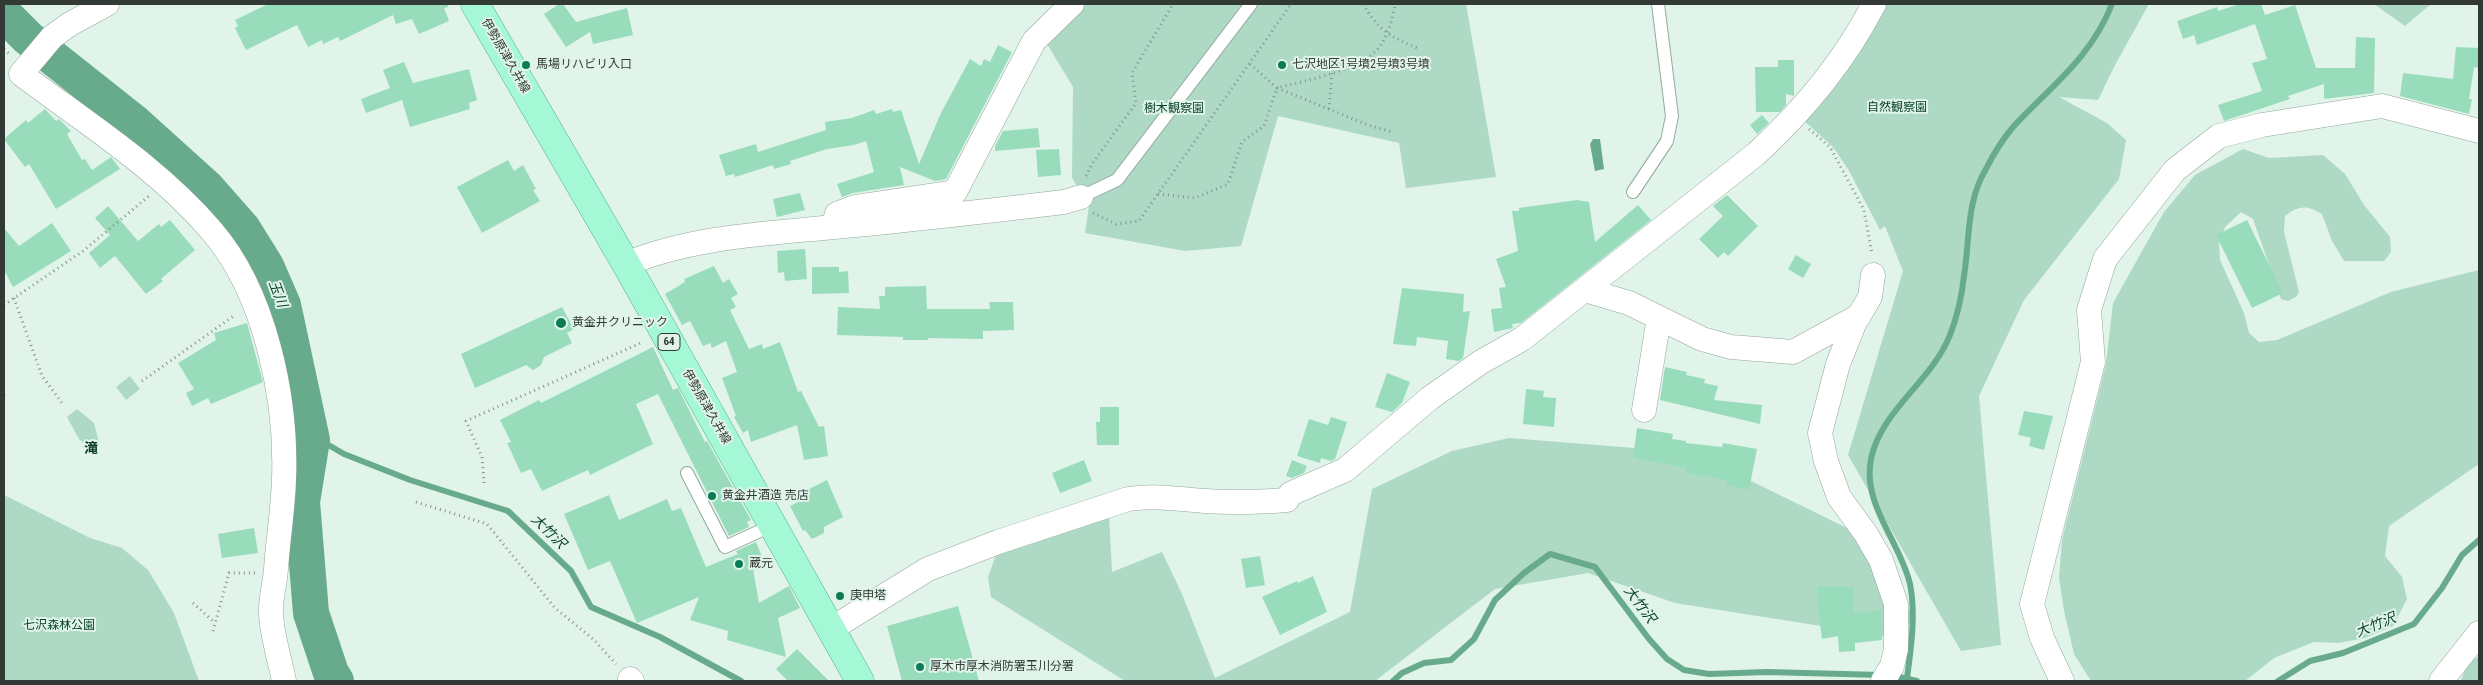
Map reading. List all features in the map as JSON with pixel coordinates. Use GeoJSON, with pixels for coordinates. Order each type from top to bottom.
{"type":"FeatureCollection","features":[{"type":"Feature","properties":{"kind":"main road","name":"伊勢原津久井線"},"geometry":{"type":"LineString","coordinates":[[475,4],[626,264],[860,681]]}},
{"type":"Feature","properties":{"kind":"street"},"geometry":{"type":"LineString","coordinates":[[107,4],[70,24],[52,37],[21,74],[164,183],[212,231],[242,275],[254,302],[268,341],[277,381],[284,456],[284,480],[271,614],[284,681]]}},
{"type":"Feature","properties":{"kind":"street"},"geometry":{"type":"LineString","coordinates":[[833,227],[837,214],[855,207],[955,192],[1034,41],[1072,4]]}},
{"type":"Feature","properties":{"kind":"street"},"geometry":{"type":"LineString","coordinates":[[831,629],[928,569],[998,542],[1128,499],[1148,496],[1225,501],[1286,500],[1290,494],[1345,470],[1430,398],[1480,362],[1522,339],[1756,154],[1795,118],[1827,80],[1849,48],[1874,4]]}},
{"type":"Feature","properties":{"kind":"street"},"geometry":{"type":"LineString","coordinates":[[2062,681],[2042,638],[2032,604],[2093,362],[2089,310],[2105,259],[2175,170],[2219,136],[2262,125],[2382,106],[2479,131]]}},
{"type":"Feature","properties":{"kind":"street"},"geometry":{"type":"LineString","coordinates":[[626,264],[650,254],[745,236],[1064,202],[1081,197]]}},
{"type":"Feature","properties":{"kind":"street"},"geometry":{"type":"LineString","coordinates":[[1872,275],[1870,297],[1859,316],[1838,364],[1820,433],[1826,461],[1840,498],[1866,534],[1881,560],[1896,604],[1896,649],[1888,674]]}},
{"type":"Feature","properties":{"kind":"street"},"geometry":{"type":"LineString","coordinates":[[1585,290],[1629,303],[1702,339],[1731,347],[1793,352],[1859,316]]}},
{"type":"Feature","properties":{"kind":"street"},"geometry":{"type":"LineString","coordinates":[[1644,410],[1659,318]]}},
{"type":"Feature","properties":{"kind":"street"},"geometry":{"type":"LineString","coordinates":[[2441,681],[2479,633]]}},
{"type":"Feature","properties":{"kind":"lane"},"geometry":{"type":"LineString","coordinates":[[1081,197],[1117,180],[1251,4]]}},
{"type":"Feature","properties":{"kind":"lane"},"geometry":{"type":"LineString","coordinates":[[1633,192],[1667,141],[1672,116],[1658,4]]}},
{"type":"Feature","properties":{"kind":"lane"},"geometry":{"type":"LineString","coordinates":[[687,473],[725,547],[773,525]]}},
{"type":"Feature","properties":{"kind":"path"},"geometry":{"type":"LineString","coordinates":[[1173,4],[1132,73],[1136,102],[1092,164],[1082,185],[1081,197],[1094,214],[1116,224],[1139,221],[1291,4]]}},
{"type":"Feature","properties":{"kind":"path"},"geometry":{"type":"LineString","coordinates":[[1362,4],[1374,23],[1386,32],[1417,48]]}},
{"type":"Feature","properties":{"kind":"path"},"geometry":{"type":"LineString","coordinates":[[1277,88],[1342,71],[1377,49],[1392,20],[1395,4]]}},
{"type":"Feature","properties":{"kind":"path"},"geometry":{"type":"LineString","coordinates":[[1250,64],[1277,88],[1392,132]]}},
{"type":"Feature","properties":{"kind":"path"},"geometry":{"type":"LineString","coordinates":[[1329,109],[1332,73]]}},
{"type":"Feature","properties":{"kind":"path"},"geometry":{"type":"LineString","coordinates":[[1158,194],[1195,198],[1228,184],[1242,142],[1264,126],[1277,88]]}},
{"type":"Feature","properties":{"kind":"path"},"geometry":{"type":"LineString","coordinates":[[1795,118],[1830,147],[1864,210],[1872,257],[1872,275]]}},
{"type":"Feature","properties":{"kind":"path"},"geometry":{"type":"LineString","coordinates":[[4,305],[83,251],[164,183]]}},
{"type":"Feature","properties":{"kind":"path"},"geometry":{"type":"LineString","coordinates":[[14,298],[42,376],[62,403]]}},
{"type":"Feature","properties":{"kind":"path"},"geometry":{"type":"LineString","coordinates":[[142,381],[254,302]]}},
{"type":"Feature","properties":{"kind":"path"},"geometry":{"type":"LineString","coordinates":[[484,483],[482,457],[466,422],[664,332]]}},
{"type":"Feature","properties":{"kind":"path"},"geometry":{"type":"LineString","coordinates":[[4,395],[6,399]]}},
{"type":"Feature","properties":{"kind":"path"},"geometry":{"type":"LineString","coordinates":[[416,502],[487,524],[555,608],[593,639],[631,680]]}},
{"type":"Feature","properties":{"kind":"path"},"geometry":{"type":"LineString","coordinates":[[213,631],[230,573],[243,571],[275,576]]}},
{"type":"Feature","properties":{"kind":"path"},"geometry":{"type":"LineString","coordinates":[[193,603],[215,623]]}},
{"type":"Feature","properties":{"kind":"green space","name":"樹木観察園"},"geometry":{"type":"Polygon","coordinates":[[[1082,4],[1466,4],[1496,177],[1406,188],[1399,143],[1278,116],[1241,246],[1185,251],[1085,233],[1089,206],[1072,178],[1073,87],[1047,44],[1082,4]]]}},
{"type":"Feature","properties":{"kind":"green space","name":"自然観察園"},"geometry":{"type":"Polygon","coordinates":[[[1882,4],[2149,4],[2098,100],[2059,97],[2107,123],[2126,140],[2119,179],[2024,300],[1979,396],[2001,645],[1961,651],[1848,455],[1903,271],[1885,226],[1880,230],[1848,169],[1833,147],[1801,118],[1882,4]]]}},
{"type":"Feature","properties":{"kind":"green space"},"geometry":{"type":"Polygon","coordinates":[[[2374,4],[2431,4],[2405,26],[2374,4]]]}},
{"type":"Feature","properties":{"kind":"green space"},"geometry":{"type":"Polygon","coordinates":[[[2243,149],[2269,158],[2323,155],[2345,174],[2364,205],[2390,237],[2391,252],[2384,261],[2344,261],[2332,241],[2322,214],[2307,208],[2299,208],[2290,212],[2285,216],[2284,232],[2299,292],[2296,297],[2288,301],[2281,299],[2253,219],[2241,212],[2225,227],[2219,243],[2220,260],[2244,313],[2249,333],[2259,342],[2277,340],[2391,292],[2479,270],[2479,464],[2389,526],[2385,556],[2402,577],[2407,599],[2393,626],[2365,638],[2339,643],[2314,642],[2274,658],[2245,681],[2091,681],[2074,654],[2059,578],[2062,540],[2106,364],[2113,303],[2164,212],[2195,175],[2243,149]]]}},
{"type":"Feature","properties":{"kind":"green space"},"geometry":{"type":"Polygon","coordinates":[[[130,376],[140,389],[126,400],[116,387],[130,376]]]}},
{"type":"Feature","properties":{"kind":"green space"},"geometry":{"type":"Polygon","coordinates":[[[77,409],[94,423],[99,443],[91,450],[79,439],[67,417],[77,409]]]}},
{"type":"Feature","properties":{"kind":"green space"},"geometry":{"type":"Polygon","coordinates":[[[1509,438],[1647,449],[1741,476],[1851,530],[1916,619],[1891,637],[1675,603],[1588,573],[1495,589],[1375,681],[1125,681],[991,597],[988,577],[996,555],[1109,516],[1112,572],[1162,552],[1182,594],[1215,678],[1350,612],[1372,489],[1452,451],[1509,438]]]}},
{"type":"Feature","properties":{"kind":"green space","name":"七沢森林公園"},"geometry":{"type":"Polygon","coordinates":[[[4,495],[90,538],[122,548],[148,570],[174,613],[199,681],[4,681],[4,495]]]}},
{"type":"Feature","properties":{"kind":"green space"},"geometry":{"type":"Polygon","coordinates":[[[2479,657],[2479,681],[2461,681],[2468,661],[2479,657]]]}},
{"type":"Feature","properties":{"kind":"shaded area"},"geometry":{"type":"Polygon","coordinates":[[[1593,139],[1600,139],[1604,169],[1595,171],[1590,144],[1593,139]]]}},
{"type":"Feature","properties":{"kind":"building"},"geometry":{"type":"Polygon","coordinates":[[[268,4],[448,4],[448,7],[444,8],[449,21],[419,34],[412,19],[396,24],[393,15],[340,41],[338,37],[323,44],[322,40],[308,47],[297,25],[246,50],[235,28],[238,26],[235,20],[268,4]]]}},
{"type":"Feature","properties":{"kind":"building"},"geometry":{"type":"Polygon","coordinates":[[[559,4],[563,4],[576,22],[627,8],[633,35],[593,44],[590,32],[566,47],[544,14],[559,4]]]}},
{"type":"Feature","properties":{"kind":"building"},"geometry":{"type":"Polygon","coordinates":[[[2240,4],[2261,4],[2265,15],[2295,5],[2316,68],[2355,68],[2356,37],[2375,38],[2374,93],[2324,99],[2324,84],[2288,96],[2290,99],[2224,121],[2218,105],[2262,91],[2252,63],[2267,59],[2255,24],[2197,45],[2194,35],[2183,39],[2177,21],[2217,7],[2218,11],[2240,4]]]}},
{"type":"Feature","properties":{"kind":"building"},"geometry":{"type":"Polygon","coordinates":[[[998,45],[1012,52],[946,179],[935,181],[900,167],[904,185],[853,193],[842,197],[837,184],[874,172],[866,141],[854,145],[827,149],[790,161],[791,164],[774,169],[773,165],[735,177],[734,174],[726,176],[719,155],[756,144],[758,152],[826,130],[825,122],[852,118],[874,110],[876,114],[892,109],[893,112],[901,110],[919,164],[941,113],[970,59],[981,66],[984,59],[990,62],[998,45]]]}},
{"type":"Feature","properties":{"kind":"building"},"geometry":{"type":"Polygon","coordinates":[[[2456,47],[2479,48],[2479,68],[2474,67],[2469,99],[2472,99],[2469,114],[2400,96],[2403,73],[2453,79],[2456,47]]]}},
{"type":"Feature","properties":{"kind":"building"},"geometry":{"type":"Polygon","coordinates":[[[1778,60],[1794,60],[1794,96],[1786,94],[1786,105],[1780,112],[1756,112],[1755,67],[1778,67],[1778,60]]]}},
{"type":"Feature","properties":{"kind":"building"},"geometry":{"type":"Polygon","coordinates":[[[404,62],[413,83],[469,69],[477,100],[469,103],[470,109],[410,127],[402,100],[366,113],[361,99],[390,88],[383,70],[404,62]]]}},
{"type":"Feature","properties":{"kind":"building"},"geometry":{"type":"Polygon","coordinates":[[[45,109],[56,121],[59,119],[71,131],[67,134],[82,160],[85,159],[92,170],[111,157],[120,169],[56,209],[29,164],[25,167],[4,139],[26,120],[28,123],[45,109]]]}},
{"type":"Feature","properties":{"kind":"building"},"geometry":{"type":"Polygon","coordinates":[[[1762,115],[1769,123],[1757,134],[1750,125],[1762,115]]]}},
{"type":"Feature","properties":{"kind":"building"},"geometry":{"type":"Polygon","coordinates":[[[1038,128],[1040,147],[995,151],[995,146],[1003,131],[1038,128]]]}},
{"type":"Feature","properties":{"kind":"building"},"geometry":{"type":"Polygon","coordinates":[[[1059,149],[1061,175],[1038,177],[1036,150],[1059,149]]]}},
{"type":"Feature","properties":{"kind":"building"},"geometry":{"type":"Polygon","coordinates":[[[508,160],[514,171],[523,165],[536,189],[533,190],[540,201],[482,233],[457,187],[508,160]]]}},
{"type":"Feature","properties":{"kind":"building"},"geometry":{"type":"Polygon","coordinates":[[[800,193],[805,210],[777,217],[773,199],[800,193]]]}},
{"type":"Feature","properties":{"kind":"building"},"geometry":{"type":"Polygon","coordinates":[[[1727,195],[1758,226],[1728,256],[1724,252],[1718,258],[1699,239],[1723,216],[1713,206],[1727,195]]]}},
{"type":"Feature","properties":{"kind":"building"},"geometry":{"type":"Polygon","coordinates":[[[1577,200],[1589,202],[1595,242],[1638,205],[1651,220],[1521,323],[1512,324],[1513,328],[1494,332],[1491,309],[1502,308],[1499,288],[1506,287],[1496,259],[1518,251],[1512,211],[1519,211],[1519,208],[1577,200]]]}},
{"type":"Feature","properties":{"kind":"building"},"geometry":{"type":"Polygon","coordinates":[[[108,206],[138,241],[159,224],[161,227],[170,220],[195,250],[161,279],[163,281],[146,294],[115,256],[100,268],[89,253],[110,235],[95,218],[108,206]]]}},
{"type":"Feature","properties":{"kind":"building"},"geometry":{"type":"Polygon","coordinates":[[[2247,220],[2283,293],[2252,308],[2216,235],[2247,220]]]}},
{"type":"Feature","properties":{"kind":"building"},"geometry":{"type":"Polygon","coordinates":[[[52,223],[71,251],[13,287],[4,270],[4,228],[19,246],[52,223]]]}},
{"type":"Feature","properties":{"kind":"building"},"geometry":{"type":"Polygon","coordinates":[[[805,249],[807,279],[785,281],[784,272],[778,273],[777,251],[805,249]]]}},
{"type":"Feature","properties":{"kind":"building"},"geometry":{"type":"Polygon","coordinates":[[[1796,255],[1811,264],[1803,278],[1788,269],[1796,255]]]}},
{"type":"Feature","properties":{"kind":"building"},"geometry":{"type":"Polygon","coordinates":[[[714,266],[723,283],[729,279],[738,294],[731,298],[736,307],[730,310],[749,349],[762,344],[763,349],[780,342],[798,392],[801,391],[819,427],[824,426],[828,456],[804,460],[797,425],[751,442],[748,430],[743,433],[734,417],[736,416],[722,378],[737,372],[726,341],[712,348],[710,343],[703,346],[690,321],[682,325],[665,294],[685,282],[684,279],[714,266]]]}},
{"type":"Feature","properties":{"kind":"building"},"geometry":{"type":"Polygon","coordinates":[[[812,267],[839,267],[839,272],[848,271],[849,293],[812,294],[812,267]]]}},
{"type":"Feature","properties":{"kind":"building"},"geometry":{"type":"Polygon","coordinates":[[[926,286],[927,309],[990,309],[989,302],[1013,302],[1014,330],[983,331],[983,339],[928,338],[928,340],[903,340],[903,337],[837,335],[838,307],[880,309],[879,296],[885,296],[885,287],[926,286]]]}},
{"type":"Feature","properties":{"kind":"building"},"geometry":{"type":"Polygon","coordinates":[[[1402,288],[1464,294],[1463,312],[1470,311],[1463,358],[1459,361],[1446,359],[1448,341],[1417,337],[1416,346],[1393,344],[1402,288]]]}},
{"type":"Feature","properties":{"kind":"building"},"geometry":{"type":"Polygon","coordinates":[[[562,307],[574,329],[567,333],[572,343],[544,357],[541,365],[533,370],[526,365],[475,388],[461,354],[562,307]]]}},
{"type":"Feature","properties":{"kind":"building"},"geometry":{"type":"Polygon","coordinates":[[[247,323],[263,382],[211,404],[208,398],[192,406],[186,393],[194,389],[178,363],[216,340],[214,333],[247,323]]]}},
{"type":"Feature","properties":{"kind":"building"},"geometry":{"type":"Polygon","coordinates":[[[653,347],[673,390],[678,388],[705,442],[707,441],[751,520],[747,522],[749,527],[729,536],[658,394],[636,404],[653,444],[590,475],[588,470],[542,491],[531,469],[521,473],[507,443],[511,442],[500,420],[539,400],[541,403],[653,347]]]}},
{"type":"Feature","properties":{"kind":"building"},"geometry":{"type":"Polygon","coordinates":[[[1665,367],[1687,372],[1686,375],[1705,379],[1704,383],[1718,386],[1714,400],[1762,405],[1760,424],[1660,400],[1665,367]]]}},
{"type":"Feature","properties":{"kind":"building"},"geometry":{"type":"Polygon","coordinates":[[[1387,373],[1410,382],[1402,403],[1392,412],[1375,407],[1387,373]]]}},
{"type":"Feature","properties":{"kind":"building"},"geometry":{"type":"Polygon","coordinates":[[[1526,389],[1544,391],[1543,397],[1556,398],[1554,427],[1523,424],[1526,389]]]}},
{"type":"Feature","properties":{"kind":"building"},"geometry":{"type":"Polygon","coordinates":[[[1100,407],[1119,407],[1119,445],[1097,445],[1096,422],[1100,422],[1100,407]]]}},
{"type":"Feature","properties":{"kind":"building"},"geometry":{"type":"Polygon","coordinates":[[[2024,411],[2053,416],[2044,450],[2029,446],[2031,438],[2018,435],[2024,411]]]}},
{"type":"Feature","properties":{"kind":"building"},"geometry":{"type":"Polygon","coordinates":[[[1331,417],[1347,422],[1335,459],[1331,461],[1321,458],[1320,463],[1297,456],[1309,419],[1328,425],[1331,417]]]}},
{"type":"Feature","properties":{"kind":"building"},"geometry":{"type":"Polygon","coordinates":[[[1637,428],[1673,434],[1672,439],[1686,441],[1686,443],[1722,447],[1723,443],[1757,449],[1749,490],[1726,485],[1727,480],[1686,473],[1686,468],[1633,458],[1637,428]]]}},
{"type":"Feature","properties":{"kind":"building"},"geometry":{"type":"Polygon","coordinates":[[[1084,460],[1092,481],[1060,493],[1052,473],[1084,460]]]}},
{"type":"Feature","properties":{"kind":"building"},"geometry":{"type":"Polygon","coordinates":[[[1292,460],[1307,466],[1304,473],[1292,478],[1286,476],[1292,460]]]}},
{"type":"Feature","properties":{"kind":"building"},"geometry":{"type":"Polygon","coordinates":[[[827,480],[843,517],[824,527],[824,533],[812,539],[805,530],[803,531],[790,506],[800,501],[797,495],[827,480]]]}},
{"type":"Feature","properties":{"kind":"building"},"geometry":{"type":"Polygon","coordinates":[[[609,495],[619,520],[667,499],[672,511],[681,508],[706,567],[738,554],[736,551],[756,542],[765,564],[753,569],[759,603],[789,586],[800,608],[778,618],[786,657],[727,640],[728,631],[690,620],[699,597],[637,623],[610,561],[588,570],[564,514],[609,495]]]}},
{"type":"Feature","properties":{"kind":"building"},"geometry":{"type":"Polygon","coordinates":[[[254,528],[258,553],[222,558],[218,534],[254,528]]]}},
{"type":"Feature","properties":{"kind":"building"},"geometry":{"type":"Polygon","coordinates":[[[1260,556],[1265,585],[1246,588],[1241,559],[1260,556]]]}},
{"type":"Feature","properties":{"kind":"building"},"geometry":{"type":"Polygon","coordinates":[[[1313,576],[1327,612],[1280,635],[1262,597],[1313,576]]]}},
{"type":"Feature","properties":{"kind":"building"},"geometry":{"type":"Polygon","coordinates":[[[1818,586],[1853,587],[1853,613],[1881,610],[1882,640],[1855,643],[1855,651],[1839,652],[1838,636],[1822,639],[1816,593],[1818,593],[1818,586]]]}},
{"type":"Feature","properties":{"kind":"building","name":"厚木市厚木消防署玉川分署"},"geometry":{"type":"Polygon","coordinates":[[[958,606],[979,681],[902,681],[887,626],[958,606]]]}},
{"type":"Feature","properties":{"kind":"building"},"geometry":{"type":"Polygon","coordinates":[[[797,649],[829,681],[788,681],[776,669],[797,649]]]}},
{"type":"Feature","properties":{"kind":"waterway"},"geometry":{"type":"LineString","coordinates":[[1907,678],[1913,619],[1912,595],[1905,568],[1883,523],[1872,492],[1870,476],[1871,459],[1885,425],[1942,352],[1950,335],[1962,291],[1975,194],[1989,164],[2013,127],[2081,56],[2093,40],[2112,4]]}},
{"type":"Feature","properties":{"kind":"waterway","name":"玉川"},"geometry":{"type":"LineString","coordinates":[[4,14],[28,38],[134,122],[206,187],[243,229],[266,266],[283,305],[312,440],[302,502],[311,613],[331,673],[336,681]]}},
{"type":"Feature","properties":{"kind":"waterway","name":"大竹沢"},"geometry":{"type":"LineString","coordinates":[[312,440],[325,443],[344,454],[410,480],[508,511],[571,571],[591,607],[660,637],[741,681]]}},
{"type":"Feature","properties":{"kind":"waterway","name":"大竹沢"},"geometry":{"type":"LineString","coordinates":[[2278,681],[2310,661],[2343,653],[2414,624],[2442,588],[2462,555],[2479,540]]}},
{"type":"Feature","properties":{"kind":"waterway","name":"大竹沢"},"geometry":{"type":"LineString","coordinates":[[1393,681],[1402,673],[1424,663],[1451,660],[1474,639],[1495,600],[1524,573],[1550,554],[1595,567],[1649,639],[1667,659],[1684,670],[1709,674],[1767,672],[1881,675]]}},
{"type":"Feature","properties":{"kind":"waterway","name":"大竹沢"},"geometry":{"type":"LineString","coordinates":[[1891,675],[1917,681]]}},
{"type":"Feature","properties":{"kind":"place","name":"馬場リハビリ入口"},"geometry":{"type":"Point","coordinates":[526,65]}},
{"type":"Feature","properties":{"kind":"place","name":"七沢地区1号墳2号墳3号墳"},"geometry":{"type":"Point","coordinates":[1282,65]}},
{"type":"Feature","properties":{"kind":"place","name":"黄金井クリニック"},"geometry":{"type":"Point","coordinates":[561,323]}},
{"type":"Feature","properties":{"kind":"place","name":"黄金井酒造 売店"},"geometry":{"type":"Point","coordinates":[712,496]}},
{"type":"Feature","properties":{"kind":"place","name":"蔵元"},"geometry":{"type":"Point","coordinates":[739,564]}},
{"type":"Feature","properties":{"kind":"place","name":"庚申塔"},"geometry":{"type":"Point","coordinates":[840,596]}},
{"type":"Feature","properties":{"kind":"place","name":"厚木市厚木消防署玉川分署"},"geometry":{"type":"Point","coordinates":[920,667]}},
{"type":"Feature","properties":{"kind":"district","name":"滝"},"geometry":{"type":"Point","coordinates":[91,449]}}]}
